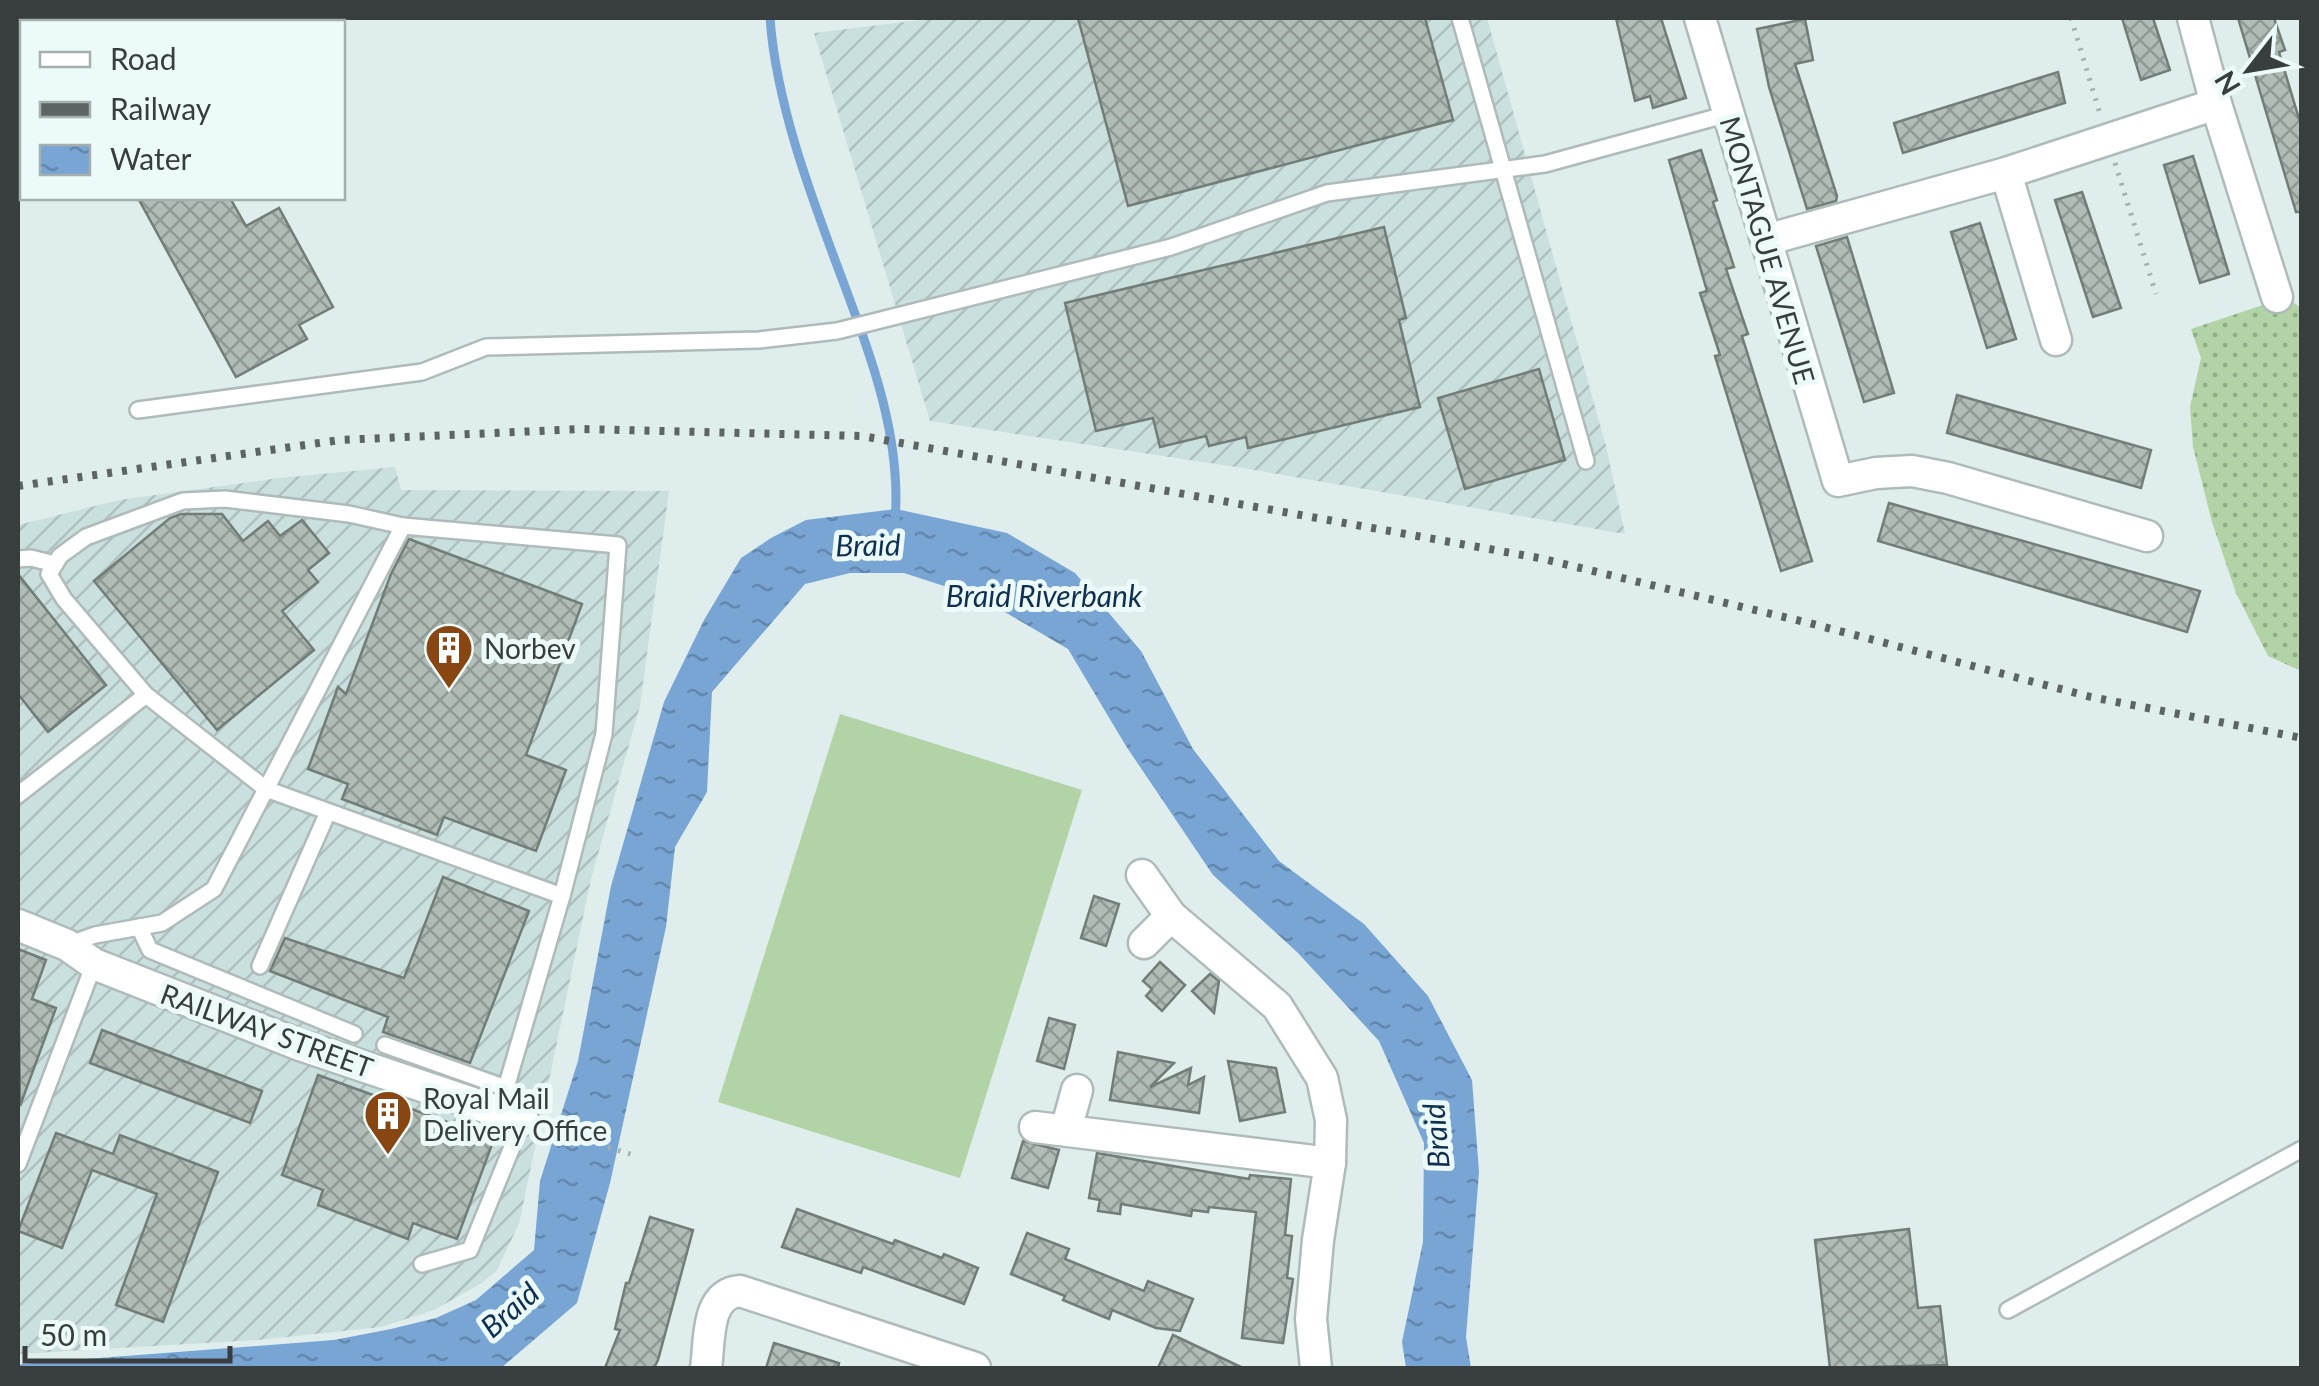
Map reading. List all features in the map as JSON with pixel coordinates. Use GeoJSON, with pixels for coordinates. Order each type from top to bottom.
{"type":"FeatureCollection","features":[{"type":"Feature","properties":{"kind":"street","name":"MONTAGUE AVENUE"},"geometry":{"type":"LineString","coordinates":[[1700,18],[1838,481],[1912,472],[1948,478],[2147,536]]}},
{"type":"Feature","properties":{"kind":"street"},"geometry":{"type":"LineString","coordinates":[[2193,18],[2277,297]]}},
{"type":"Feature","properties":{"kind":"street"},"geometry":{"type":"LineString","coordinates":[[1766,240],[2006,173],[2216,104]]}},
{"type":"Feature","properties":{"kind":"street"},"geometry":{"type":"LineString","coordinates":[[2006,173],[2056,340]]}},
{"type":"Feature","properties":{"kind":"street"},"geometry":{"type":"LineString","coordinates":[[1142,875],[1172,916],[1277,1006],[1322,1078],[1331,1120],[1330,1163],[1311,1319],[1316,1368]]}},
{"type":"Feature","properties":{"kind":"street"},"geometry":{"type":"LineString","coordinates":[[1144,943],[1172,916]]}},
{"type":"Feature","properties":{"kind":"street","name":"RAILWAY STREET"},"geometry":{"type":"LineString","coordinates":[[18,925],[67,945],[94,964],[300,1045],[531,1122]]}},
{"type":"Feature","properties":{"kind":"street"},"geometry":{"type":"LineString","coordinates":[[1066,1130],[1077,1090]]}},
{"type":"Feature","properties":{"kind":"street"},"geometry":{"type":"LineString","coordinates":[[1035,1127],[1330,1163]]}},
{"type":"Feature","properties":{"kind":"street"},"geometry":{"type":"LineString","coordinates":[[706,1368],[716,1306],[730,1292],[740,1290],[975,1368]]}},
{"type":"Feature","properties":{"kind":"lane"},"geometry":{"type":"LineString","coordinates":[[1460,18],[1586,461]]}},
{"type":"Feature","properties":{"kind":"lane"},"geometry":{"type":"LineString","coordinates":[[138,410],[422,372],[486,347],[760,340],[838,330],[1171,246],[1327,193],[1545,164],[1728,114]]}},
{"type":"Feature","properties":{"kind":"lane"},"geometry":{"type":"LineString","coordinates":[[386,1045],[506,1088],[562,896],[604,734],[618,545],[403,526],[350,514],[225,499],[183,500],[86,537],[60,556],[49,574],[64,600],[146,695],[266,789],[562,896]]}},
{"type":"Feature","properties":{"kind":"lane"},"geometry":{"type":"LineString","coordinates":[[67,945],[95,935],[162,923],[214,889],[403,526]]}},
{"type":"Feature","properties":{"kind":"lane"},"geometry":{"type":"LineString","coordinates":[[18,560],[31,558],[55,564]]}},
{"type":"Feature","properties":{"kind":"lane"},"geometry":{"type":"LineString","coordinates":[[18,795],[146,695]]}},
{"type":"Feature","properties":{"kind":"lane"},"geometry":{"type":"LineString","coordinates":[[260,966],[328,812]]}},
{"type":"Feature","properties":{"kind":"lane"},"geometry":{"type":"LineString","coordinates":[[139,927],[150,950],[354,1034]]}},
{"type":"Feature","properties":{"kind":"lane"},"geometry":{"type":"LineString","coordinates":[[18,1164],[94,964]]}},
{"type":"Feature","properties":{"kind":"lane"},"geometry":{"type":"LineString","coordinates":[[422,1264],[470,1250],[531,1122]]}},
{"type":"Feature","properties":{"kind":"lane"},"geometry":{"type":"LineString","coordinates":[[2008,1310],[2302,1149]]}},
{"type":"Feature","properties":{"kind":"path"},"geometry":{"type":"LineString","coordinates":[[531,1122],[636,1156]]}},
{"type":"Feature","properties":{"kind":"shaded area"},"geometry":{"type":"Polygon","coordinates":[[[936,18],[1487,18],[1606,446],[1625,534],[1243,468],[930,421],[814,33],[936,18]]]}},
{"type":"Feature","properties":{"kind":"shaded area"},"geometry":{"type":"Polygon","coordinates":[[[395,467],[401,490],[669,491],[640,706],[591,879],[519,1224],[497,1270],[482,1283],[434,1310],[381,1327],[258,1340],[18,1354],[18,525],[119,500],[395,467]]]}},
{"type":"Feature","properties":{"kind":"green space"},"geometry":{"type":"Polygon","coordinates":[[[2290,300],[2301,308],[2301,671],[2268,656],[2236,593],[2193,447],[2190,407],[2201,358],[2191,329],[2269,303],[2290,300]]]}},
{"type":"Feature","properties":{"kind":"green space"},"geometry":{"type":"Polygon","coordinates":[[[840,714],[1082,790],[960,1178],[718,1102],[840,714]]]}},
{"type":"Feature","properties":{"kind":"water","name":"Braid Riverbank"},"geometry":{"type":"Polygon","coordinates":[[[896,509],[1007,533],[1075,573],[1141,651],[1193,749],[1279,861],[1364,924],[1428,996],[1472,1080],[1479,1172],[1466,1337],[1471,1368],[1406,1368],[1402,1342],[1423,1242],[1424,1143],[1379,1041],[1298,953],[1213,875],[1126,746],[1068,649],[981,598],[904,573],[850,573],[805,584],[712,692],[707,792],[675,847],[666,927],[610,1183],[577,1303],[501,1368],[18,1368],[21,1364],[334,1340],[391,1329],[436,1318],[476,1300],[534,1250],[540,1181],[578,1061],[611,886],[664,702],[704,620],[741,558],[771,538],[806,520],[896,509]]]}},
{"type":"Feature","properties":{"kind":"building"},"geometry":{"type":"Polygon","coordinates":[[[1078,18],[1425,18],[1453,120],[1128,206],[1078,18]]]}},
{"type":"Feature","properties":{"kind":"building"},"geometry":{"type":"Polygon","coordinates":[[[1616,18],[1661,18],[1686,98],[1653,108],[1650,96],[1635,101],[1616,18]]]}},
{"type":"Feature","properties":{"kind":"building"},"geometry":{"type":"Polygon","coordinates":[[[2122,18],[2153,18],[2170,70],[2141,80],[2122,18]]]}},
{"type":"Feature","properties":{"kind":"building"},"geometry":{"type":"Polygon","coordinates":[[[2238,18],[2274,18],[2285,50],[2279,52],[2302,129],[2302,212],[2296,212],[2238,18]]]}},
{"type":"Feature","properties":{"kind":"building"},"geometry":{"type":"Polygon","coordinates":[[[1805,19],[1813,60],[1795,64],[1837,196],[1836,201],[1807,209],[1769,87],[1757,29],[1805,19]]]}},
{"type":"Feature","properties":{"kind":"building"},"geometry":{"type":"Polygon","coordinates":[[[2058,72],[2065,103],[1903,153],[1894,123],[2058,72]]]}},
{"type":"Feature","properties":{"kind":"building"},"geometry":{"type":"Polygon","coordinates":[[[1701,150],[1734,267],[1726,269],[1748,334],[1742,336],[1812,561],[1781,571],[1715,356],[1720,355],[1700,293],[1707,291],[1669,160],[1701,150]]]}},
{"type":"Feature","properties":{"kind":"building"},"geometry":{"type":"Polygon","coordinates":[[[2193,156],[2229,274],[2200,283],[2164,165],[2193,156]]]}},
{"type":"Feature","properties":{"kind":"building"},"geometry":{"type":"Polygon","coordinates":[[[2082,192],[2121,308],[2093,317],[2055,200],[2082,192]]]}},
{"type":"Feature","properties":{"kind":"building"},"geometry":{"type":"Polygon","coordinates":[[[139,200],[231,200],[246,226],[279,208],[333,307],[299,325],[307,339],[236,377],[139,200]]]}},
{"type":"Feature","properties":{"kind":"building"},"geometry":{"type":"Polygon","coordinates":[[[1980,223],[2016,339],[1987,348],[1951,232],[1980,223]]]}},
{"type":"Feature","properties":{"kind":"building"},"geometry":{"type":"Polygon","coordinates":[[[1384,227],[1406,318],[1399,320],[1420,407],[1248,448],[1246,437],[1209,446],[1206,436],[1160,447],[1153,418],[1096,431],[1065,303],[1384,227]]]}},
{"type":"Feature","properties":{"kind":"building"},"geometry":{"type":"Polygon","coordinates":[[[1847,237],[1894,393],[1864,402],[1816,246],[1847,237]]]}},
{"type":"Feature","properties":{"kind":"building"},"geometry":{"type":"Polygon","coordinates":[[[1539,369],[1565,460],[1465,489],[1438,398],[1539,369]]]}},
{"type":"Feature","properties":{"kind":"building"},"geometry":{"type":"Polygon","coordinates":[[[1957,395],[2151,450],[2141,488],[1947,433],[1957,395]]]}},
{"type":"Feature","properties":{"kind":"building"},"geometry":{"type":"Polygon","coordinates":[[[1889,503],[2200,591],[2187,632],[1878,541],[1889,503]]]}},
{"type":"Feature","properties":{"kind":"building"},"geometry":{"type":"Polygon","coordinates":[[[181,514],[222,514],[243,541],[268,521],[280,536],[302,520],[329,553],[308,570],[318,582],[282,611],[314,650],[217,730],[94,581],[170,518],[181,514]]]}},
{"type":"Feature","properties":{"kind":"building","name":"Norbev"},"geometry":{"type":"Polygon","coordinates":[[[409,539],[582,604],[526,755],[566,770],[536,851],[444,817],[437,835],[342,799],[348,784],[308,769],[338,687],[346,694],[391,574],[409,539]]]}},
{"type":"Feature","properties":{"kind":"building"},"geometry":{"type":"Polygon","coordinates":[[[18,574],[106,685],[48,732],[18,694],[18,574]]]}},
{"type":"Feature","properties":{"kind":"building"},"geometry":{"type":"Polygon","coordinates":[[[443,877],[529,911],[470,1063],[383,1032],[388,1017],[270,971],[285,938],[404,978],[443,877]]]}},
{"type":"Feature","properties":{"kind":"building"},"geometry":{"type":"Polygon","coordinates":[[[1094,896],[1119,904],[1106,946],[1081,938],[1094,896]]]}},
{"type":"Feature","properties":{"kind":"building"},"geometry":{"type":"Polygon","coordinates":[[[18,949],[46,960],[32,999],[56,1008],[20,1106],[18,949]]]}},
{"type":"Feature","properties":{"kind":"building"},"geometry":{"type":"Polygon","coordinates":[[[1160,962],[1185,985],[1162,1011],[1146,996],[1152,989],[1143,981],[1160,962]]]}},
{"type":"Feature","properties":{"kind":"building"},"geometry":{"type":"Polygon","coordinates":[[[1210,974],[1219,981],[1214,1013],[1192,991],[1210,974]]]}},
{"type":"Feature","properties":{"kind":"building"},"geometry":{"type":"Polygon","coordinates":[[[1049,1018],[1075,1025],[1064,1069],[1037,1061],[1049,1018]]]}},
{"type":"Feature","properties":{"kind":"building"},"geometry":{"type":"Polygon","coordinates":[[[102,1030],[262,1091],[250,1123],[90,1063],[102,1030]]]}},
{"type":"Feature","properties":{"kind":"building"},"geometry":{"type":"Polygon","coordinates":[[[1118,1052],[1174,1063],[1150,1087],[1191,1068],[1188,1085],[1204,1077],[1199,1113],[1110,1100],[1118,1052]]]}},
{"type":"Feature","properties":{"kind":"building"},"geometry":{"type":"Polygon","coordinates":[[[1228,1061],[1276,1068],[1285,1112],[1240,1121],[1228,1061]]]}},
{"type":"Feature","properties":{"kind":"building","name":"Royal Mail Delivery Office"},"geometry":{"type":"Polygon","coordinates":[[[318,1075],[494,1139],[457,1239],[413,1223],[408,1239],[318,1205],[323,1190],[282,1175],[318,1075]]]}},
{"type":"Feature","properties":{"kind":"building"},"geometry":{"type":"Polygon","coordinates":[[[56,1133],[113,1154],[120,1135],[218,1172],[163,1322],[116,1305],[157,1194],[92,1170],[62,1248],[18,1231],[56,1133]]]}},
{"type":"Feature","properties":{"kind":"building"},"geometry":{"type":"Polygon","coordinates":[[[1023,1141],[1059,1150],[1048,1188],[1012,1178],[1023,1141]]]}},
{"type":"Feature","properties":{"kind":"building"},"geometry":{"type":"Polygon","coordinates":[[[1097,1153],[1249,1179],[1250,1175],[1291,1179],[1285,1235],[1292,1236],[1287,1278],[1293,1279],[1283,1343],[1242,1338],[1256,1212],[1209,1207],[1208,1212],[1192,1210],[1191,1216],[1121,1204],[1120,1214],[1098,1211],[1100,1200],[1089,1198],[1097,1153]]]}},
{"type":"Feature","properties":{"kind":"building"},"geometry":{"type":"Polygon","coordinates":[[[797,1209],[893,1244],[895,1240],[978,1268],[964,1304],[863,1267],[861,1273],[782,1247],[797,1209]]]}},
{"type":"Feature","properties":{"kind":"building"},"geometry":{"type":"Polygon","coordinates":[[[650,1217],[693,1230],[658,1360],[654,1368],[605,1368],[620,1330],[615,1329],[626,1283],[650,1217]]]}},
{"type":"Feature","properties":{"kind":"building"},"geometry":{"type":"Polygon","coordinates":[[[1909,1229],[1918,1308],[1940,1306],[1947,1365],[1830,1368],[1815,1240],[1909,1229]]]}},
{"type":"Feature","properties":{"kind":"building"},"geometry":{"type":"Polygon","coordinates":[[[1027,1233],[1069,1249],[1065,1259],[1144,1291],[1148,1281],[1193,1299],[1180,1331],[1156,1328],[1112,1310],[1109,1319],[1011,1274],[1027,1233]]]}},
{"type":"Feature","properties":{"kind":"building"},"geometry":{"type":"Polygon","coordinates":[[[1173,1335],[1243,1368],[1158,1368],[1173,1335]]]}},
{"type":"Feature","properties":{"kind":"building"},"geometry":{"type":"Polygon","coordinates":[[[774,1343],[839,1363],[838,1368],[766,1368],[774,1343]]]}},
{"type":"Feature","properties":{"kind":"waterway","name":"Braid"},"geometry":{"type":"LineString","coordinates":[[770,18],[779,83],[796,149],[882,396],[894,458],[895,521]]}},
{"type":"Feature","properties":{"kind":"railway"},"geometry":{"type":"LineString","coordinates":[[18,486],[340,440],[582,429],[862,436],[1539,558],[2091,697],[2302,738]]}},
{"type":"Feature","properties":{"kind":"place","name":"Norbev"},"geometry":{"type":"Point","coordinates":[449,690]}},
{"type":"Feature","properties":{"kind":"place","name":"Royal Mail Delivery Office"},"geometry":{"type":"Point","coordinates":[388,1156]}}]}
